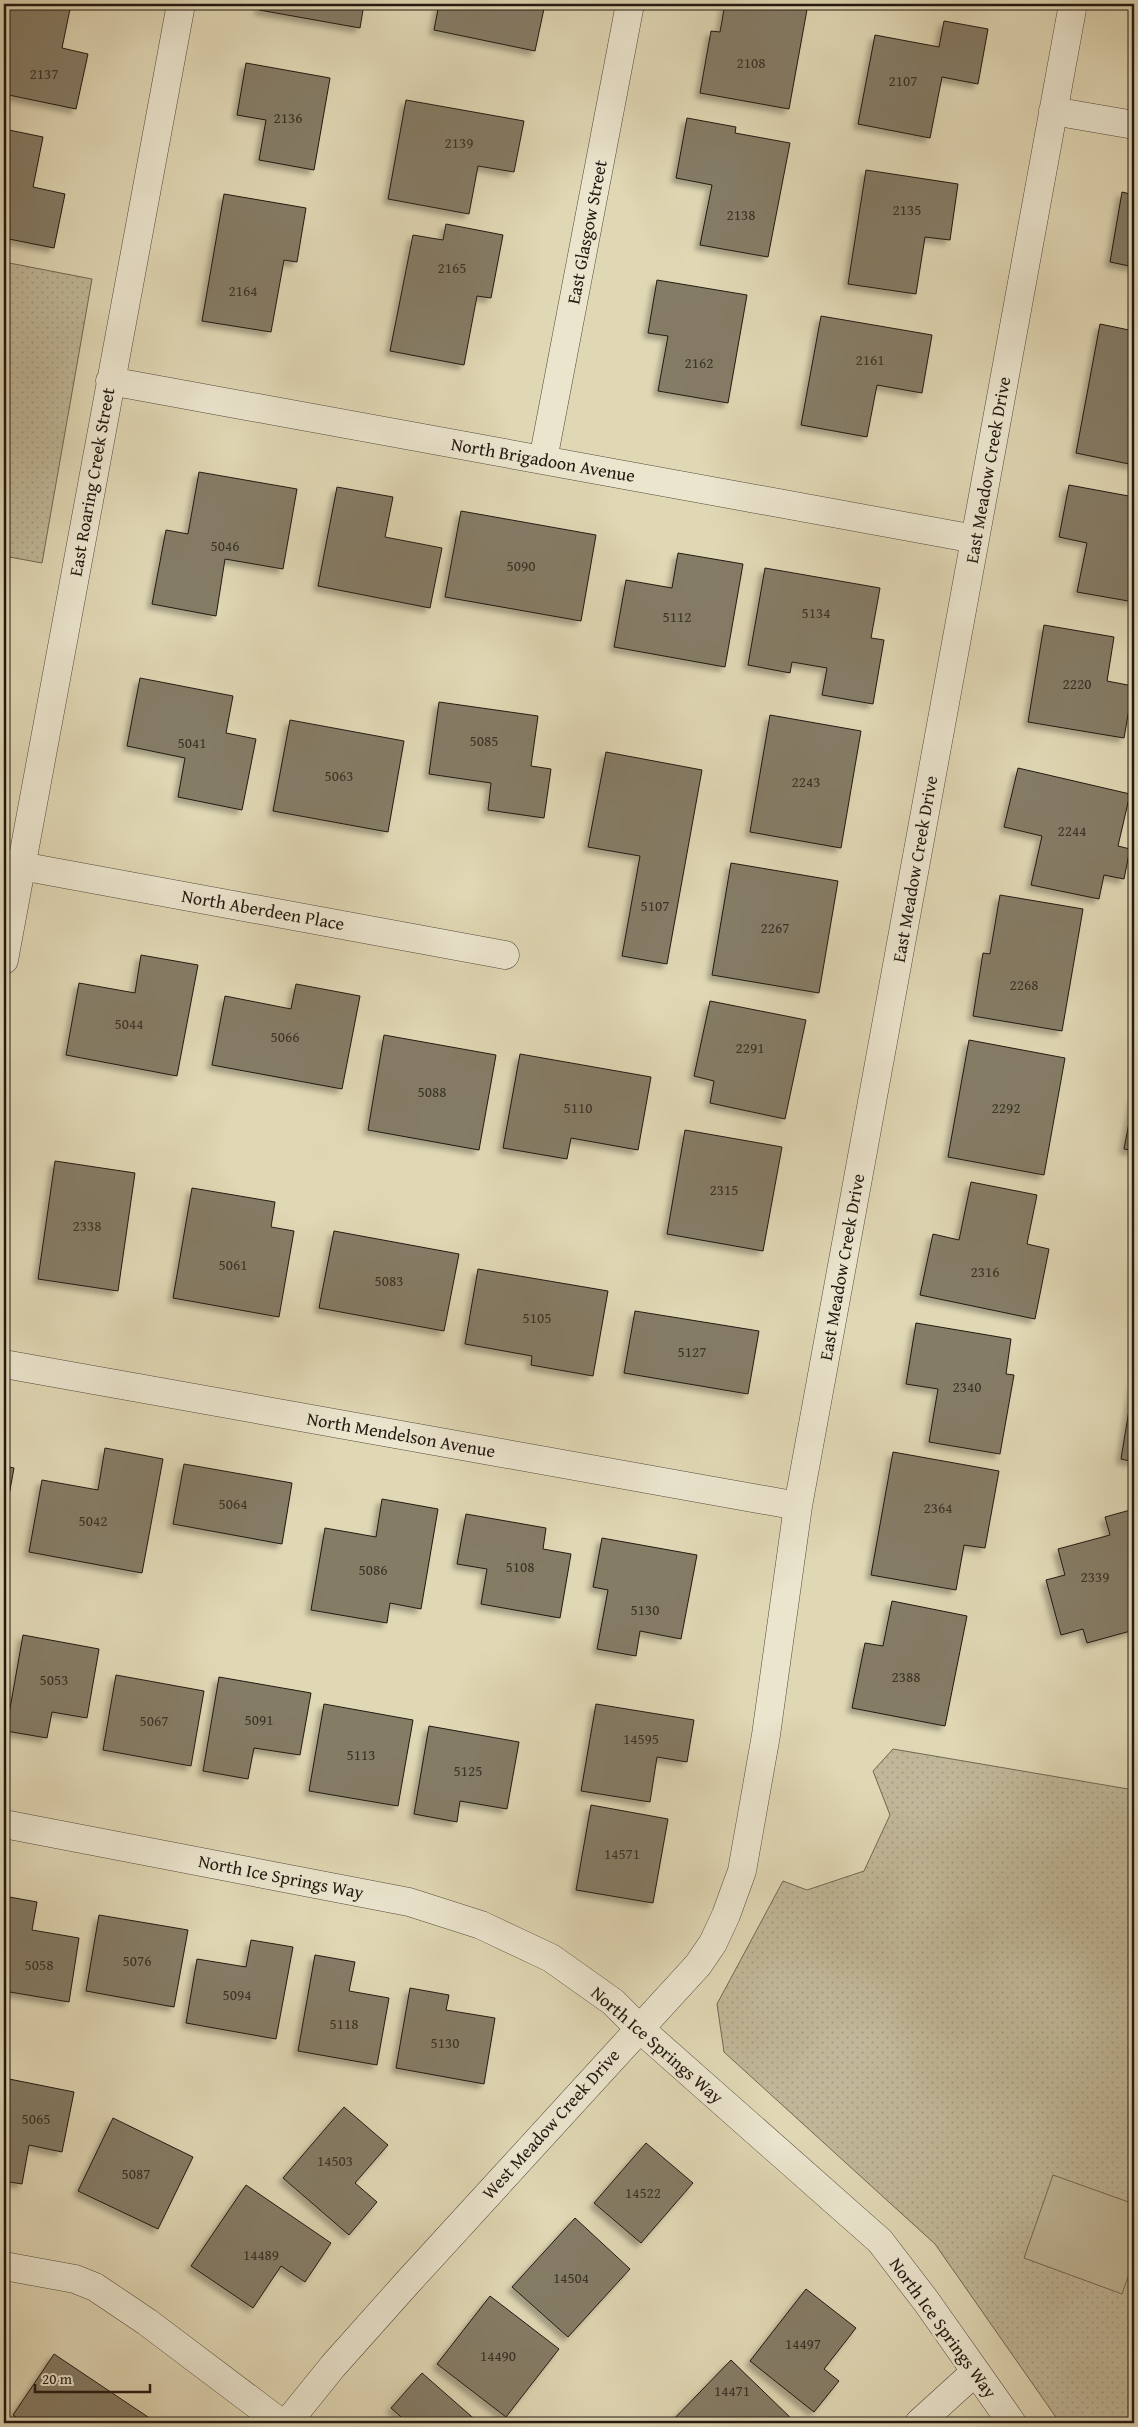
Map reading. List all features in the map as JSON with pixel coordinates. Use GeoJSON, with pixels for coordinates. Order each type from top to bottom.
{"type":"FeatureCollection","features":[{"type":"Feature","properties":{"kind":"street","name":"East Roaring Creek Street"},"geometry":{"type":"LineString","coordinates":[[4,960],[181,4]]}},
{"type":"Feature","properties":{"kind":"street","name":"East Glasgow Street"},"geometry":{"type":"LineString","coordinates":[[543,460],[630,4]]}},
{"type":"Feature","properties":{"kind":"street","name":"East Meadow Creek Drive"},"geometry":{"type":"LineString","coordinates":[[766,1735],[798,1506],[1073,4]]}},
{"type":"Feature","properties":{"kind":"street"},"geometry":{"type":"LineString","coordinates":[[1053,111],[1134,125]]}},
{"type":"Feature","properties":{"kind":"street","name":"North Brigadoon Avenue"},"geometry":{"type":"LineString","coordinates":[[110,381],[975,539]]}},
{"type":"Feature","properties":{"kind":"street","name":"North Aberdeen Place"},"geometry":{"type":"LineString","coordinates":[[21,866],[506,955]]}},
{"type":"Feature","properties":{"kind":"street","name":"North Mendelson Avenue"},"geometry":{"type":"LineString","coordinates":[[4,1364],[798,1506]]}},
{"type":"Feature","properties":{"kind":"street","name":"West Meadow Creek Drive"},"geometry":{"type":"LineString","coordinates":[[287,2423],[333,2366],[407,2283],[698,1965],[713,1943],[736,1893],[742,1871],[766,1735]]}},
{"type":"Feature","properties":{"kind":"street","name":"North Ice Springs Way"},"geometry":{"type":"LineString","coordinates":[[4,1824],[409,1902],[481,1925],[551,1958],[613,2002],[639,2028],[880,2241],[926,2301],[1012,2423]]}},
{"type":"Feature","properties":{"kind":"street"},"geometry":{"type":"LineString","coordinates":[[4,2266],[75,2278],[95,2287],[147,2322],[281,2423]]}},
{"type":"Feature","properties":{"kind":"street"},"geometry":{"type":"LineString","coordinates":[[919,2423],[975,2372]]}},
{"type":"Feature","properties":{"kind":"shaded area"},"geometry":{"type":"Polygon","coordinates":[[[4,262],[92,279],[42,563],[4,556],[4,262]]]}},
{"type":"Feature","properties":{"kind":"shaded area"},"geometry":{"type":"Polygon","coordinates":[[[893,1749],[1134,1790],[1134,2423],[1060,2423],[935,2244],[724,2052],[717,2004],[783,1881],[807,1890],[864,1871],[890,1815],[873,1771],[893,1749]]]}},
{"type":"Feature","properties":{"kind":"shaded area"},"geometry":{"type":"Polygon","coordinates":[[[1053,2175],[1134,2204],[1134,2260],[1122,2294],[1024,2258],[1053,2175]]]}},
{"type":"Feature","properties":{"kind":"building"},"geometry":{"type":"Polygon","coordinates":[[[4,4],[71,4],[62,48],[88,54],[76,109],[4,94],[4,4]]]}},
{"type":"Feature","properties":{"kind":"building"},"geometry":{"type":"Polygon","coordinates":[[[260,4],[364,4],[360,28],[259,10],[260,4]]]}},
{"type":"Feature","properties":{"kind":"building"},"geometry":{"type":"Polygon","coordinates":[[[439,4],[545,4],[535,51],[434,30],[439,4]]]}},
{"type":"Feature","properties":{"kind":"building"},"geometry":{"type":"Polygon","coordinates":[[[725,4],[808,4],[789,109],[700,93],[711,31],[720,32],[725,4]]]}},
{"type":"Feature","properties":{"kind":"building"},"geometry":{"type":"Polygon","coordinates":[[[944,21],[988,29],[978,84],[942,77],[930,138],[858,124],[875,35],[939,47],[944,21]]]}},
{"type":"Feature","properties":{"kind":"building"},"geometry":{"type":"Polygon","coordinates":[[[246,63],[330,78],[314,170],[259,160],[266,120],[237,115],[246,63]]]}},
{"type":"Feature","properties":{"kind":"building"},"geometry":{"type":"Polygon","coordinates":[[[406,100],[524,121],[514,172],[478,166],[469,214],[388,199],[406,100]]]}},
{"type":"Feature","properties":{"kind":"building"},"geometry":{"type":"Polygon","coordinates":[[[687,118],[736,127],[735,133],[790,143],[768,257],[700,245],[712,185],[676,178],[687,118]]]}},
{"type":"Feature","properties":{"kind":"building"},"geometry":{"type":"Polygon","coordinates":[[[4,129],[43,137],[33,187],[65,194],[54,248],[4,238],[4,129]]]}},
{"type":"Feature","properties":{"kind":"building"},"geometry":{"type":"Polygon","coordinates":[[[866,170],[958,184],[950,240],[925,237],[916,294],[848,284],[866,170]]]}},
{"type":"Feature","properties":{"kind":"building"},"geometry":{"type":"Polygon","coordinates":[[[1122,192],[1134,195],[1134,267],[1110,262],[1122,192]]]}},
{"type":"Feature","properties":{"kind":"building"},"geometry":{"type":"Polygon","coordinates":[[[224,194],[306,208],[297,262],[284,260],[271,332],[202,321],[224,194]]]}},
{"type":"Feature","properties":{"kind":"building"},"geometry":{"type":"Polygon","coordinates":[[[446,224],[503,235],[491,298],[477,296],[464,365],[390,351],[413,235],[443,240],[446,224]]]}},
{"type":"Feature","properties":{"kind":"building"},"geometry":{"type":"Polygon","coordinates":[[[657,280],[747,295],[728,403],[658,391],[668,336],[648,333],[657,280]]]}},
{"type":"Feature","properties":{"kind":"building"},"geometry":{"type":"Polygon","coordinates":[[[821,316],[932,335],[922,393],[877,385],[867,437],[801,425],[821,316]]]}},
{"type":"Feature","properties":{"kind":"building"},"geometry":{"type":"Polygon","coordinates":[[[1100,324],[1134,331],[1134,465],[1076,453],[1100,324]]]}},
{"type":"Feature","properties":{"kind":"building"},"geometry":{"type":"Polygon","coordinates":[[[199,472],[297,489],[283,569],[225,559],[216,616],[152,604],[166,530],[188,534],[199,472]]]}},
{"type":"Feature","properties":{"kind":"building"},"geometry":{"type":"Polygon","coordinates":[[[1069,485],[1134,497],[1134,602],[1077,592],[1087,543],[1059,537],[1069,485]]]}},
{"type":"Feature","properties":{"kind":"building"},"geometry":{"type":"Polygon","coordinates":[[[337,487],[393,497],[385,537],[442,548],[430,608],[318,586],[337,487]]]}},
{"type":"Feature","properties":{"kind":"building"},"geometry":{"type":"Polygon","coordinates":[[[461,511],[596,535],[581,621],[445,597],[461,511]]]}},
{"type":"Feature","properties":{"kind":"building"},"geometry":{"type":"Polygon","coordinates":[[[678,553],[743,564],[725,667],[614,647],[626,580],[672,588],[678,553]]]}},
{"type":"Feature","properties":{"kind":"building"},"geometry":{"type":"Polygon","coordinates":[[[765,568],[880,588],[871,638],[884,640],[873,704],[822,695],[827,668],[792,662],[790,673],[748,665],[765,568]]]}},
{"type":"Feature","properties":{"kind":"building"},"geometry":{"type":"Polygon","coordinates":[[[1044,625],[1114,637],[1107,681],[1133,686],[1124,738],[1028,722],[1044,625]]]}},
{"type":"Feature","properties":{"kind":"building"},"geometry":{"type":"Polygon","coordinates":[[[140,678],[233,696],[226,733],[256,739],[242,810],[178,797],[185,758],[127,746],[140,678]]]}},
{"type":"Feature","properties":{"kind":"building"},"geometry":{"type":"Polygon","coordinates":[[[439,702],[538,716],[531,766],[551,769],[544,818],[488,810],[491,783],[429,774],[439,702]]]}},
{"type":"Feature","properties":{"kind":"building"},"geometry":{"type":"Polygon","coordinates":[[[770,715],[861,731],[841,848],[750,832],[770,715]]]}},
{"type":"Feature","properties":{"kind":"building"},"geometry":{"type":"Polygon","coordinates":[[[290,720],[404,741],[388,832],[273,811],[290,720]]]}},
{"type":"Feature","properties":{"kind":"building"},"geometry":{"type":"Polygon","coordinates":[[[606,752],[702,770],[667,964],[622,956],[640,856],[588,847],[606,752]]]}},
{"type":"Feature","properties":{"kind":"building"},"geometry":{"type":"Polygon","coordinates":[[[1018,768],[1130,794],[1118,846],[1130,849],[1124,879],[1104,875],[1099,899],[1031,885],[1042,836],[1004,827],[1018,768]]]}},
{"type":"Feature","properties":{"kind":"building"},"geometry":{"type":"Polygon","coordinates":[[[731,863],[838,881],[819,993],[712,975],[731,863]]]}},
{"type":"Feature","properties":{"kind":"building"},"geometry":{"type":"Polygon","coordinates":[[[1000,895],[1083,909],[1062,1031],[973,1016],[983,953],[990,954],[1000,895]]]}},
{"type":"Feature","properties":{"kind":"building"},"geometry":{"type":"Polygon","coordinates":[[[141,955],[198,965],[177,1076],[66,1055],[79,983],[135,993],[141,955]]]}},
{"type":"Feature","properties":{"kind":"building"},"geometry":{"type":"Polygon","coordinates":[[[296,984],[360,996],[342,1089],[212,1065],[225,996],[291,1009],[296,984]]]}},
{"type":"Feature","properties":{"kind":"building"},"geometry":{"type":"Polygon","coordinates":[[[710,1001],[806,1020],[785,1119],[710,1103],[714,1081],[694,1076],[710,1001]]]}},
{"type":"Feature","properties":{"kind":"building"},"geometry":{"type":"Polygon","coordinates":[[[384,1035],[496,1055],[479,1150],[368,1130],[384,1035]]]}},
{"type":"Feature","properties":{"kind":"building"},"geometry":{"type":"Polygon","coordinates":[[[969,1040],[1065,1058],[1044,1175],[948,1157],[969,1040]]]}},
{"type":"Feature","properties":{"kind":"building"},"geometry":{"type":"Polygon","coordinates":[[[520,1054],[651,1077],[638,1150],[571,1138],[567,1159],[503,1148],[520,1054]]]}},
{"type":"Feature","properties":{"kind":"building"},"geometry":{"type":"Polygon","coordinates":[[[1134,1096],[1134,1151],[1124,1149],[1134,1096]]]}},
{"type":"Feature","properties":{"kind":"building"},"geometry":{"type":"Polygon","coordinates":[[[685,1130],[782,1147],[763,1251],[667,1234],[685,1130]]]}},
{"type":"Feature","properties":{"kind":"building"},"geometry":{"type":"Polygon","coordinates":[[[55,1161],[135,1173],[118,1291],[38,1279],[55,1161]]]}},
{"type":"Feature","properties":{"kind":"building"},"geometry":{"type":"Polygon","coordinates":[[[971,1182],[1037,1195],[1027,1244],[1049,1249],[1035,1319],[920,1295],[933,1234],[959,1240],[971,1182]]]}},
{"type":"Feature","properties":{"kind":"building"},"geometry":{"type":"Polygon","coordinates":[[[192,1188],[275,1202],[271,1227],[294,1231],[279,1317],[173,1298],[192,1188]]]}},
{"type":"Feature","properties":{"kind":"building"},"geometry":{"type":"Polygon","coordinates":[[[334,1231],[459,1254],[444,1331],[319,1308],[334,1231]]]}},
{"type":"Feature","properties":{"kind":"building"},"geometry":{"type":"Polygon","coordinates":[[[478,1269],[608,1291],[593,1376],[531,1365],[532,1356],[465,1344],[478,1269]]]}},
{"type":"Feature","properties":{"kind":"building"},"geometry":{"type":"Polygon","coordinates":[[[635,1311],[759,1331],[748,1394],[624,1373],[635,1311]]]}},
{"type":"Feature","properties":{"kind":"building"},"geometry":{"type":"Polygon","coordinates":[[[916,1323],[1011,1339],[1006,1374],[1014,1375],[1000,1454],[929,1442],[938,1389],[906,1384],[916,1323]]]}},
{"type":"Feature","properties":{"kind":"building"},"geometry":{"type":"Polygon","coordinates":[[[1134,1379],[1134,1462],[1121,1459],[1134,1379]]]}},
{"type":"Feature","properties":{"kind":"building"},"geometry":{"type":"Polygon","coordinates":[[[105,1448],[163,1459],[142,1573],[29,1552],[42,1480],[98,1490],[105,1448]]]}},
{"type":"Feature","properties":{"kind":"building"},"geometry":{"type":"Polygon","coordinates":[[[893,1452],[999,1471],[985,1548],[964,1545],[956,1590],[871,1575],[893,1452]]]}},
{"type":"Feature","properties":{"kind":"building"},"geometry":{"type":"Polygon","coordinates":[[[184,1464],[292,1483],[282,1544],[173,1524],[184,1464]]]}},
{"type":"Feature","properties":{"kind":"building"},"geometry":{"type":"Polygon","coordinates":[[[4,1466],[14,1468],[4,1523],[4,1466]]]}},
{"type":"Feature","properties":{"kind":"building"},"geometry":{"type":"Polygon","coordinates":[[[382,1499],[438,1509],[421,1609],[390,1603],[387,1623],[311,1610],[325,1528],[376,1537],[382,1499]]]}},
{"type":"Feature","properties":{"kind":"building"},"geometry":{"type":"Polygon","coordinates":[[[1134,1509],[1134,1630],[1087,1643],[1083,1629],[1061,1635],[1046,1580],[1065,1575],[1058,1549],[1110,1535],[1105,1517],[1134,1509]]]}},
{"type":"Feature","properties":{"kind":"building"},"geometry":{"type":"Polygon","coordinates":[[[466,1514],[546,1528],[543,1549],[571,1554],[560,1618],[481,1604],[487,1569],[457,1564],[466,1514]]]}},
{"type":"Feature","properties":{"kind":"building"},"geometry":{"type":"Polygon","coordinates":[[[602,1538],[697,1555],[681,1639],[640,1631],[636,1656],[597,1649],[608,1590],[593,1587],[602,1538]]]}},
{"type":"Feature","properties":{"kind":"building"},"geometry":{"type":"Polygon","coordinates":[[[892,1601],[967,1616],[945,1726],[852,1708],[865,1643],[883,1646],[892,1601]]]}},
{"type":"Feature","properties":{"kind":"building"},"geometry":{"type":"Polygon","coordinates":[[[23,1635],[99,1649],[87,1718],[52,1712],[47,1738],[6,1731],[23,1635]]]}},
{"type":"Feature","properties":{"kind":"building"},"geometry":{"type":"Polygon","coordinates":[[[116,1675],[204,1691],[191,1766],[103,1750],[116,1675]]]}},
{"type":"Feature","properties":{"kind":"building"},"geometry":{"type":"Polygon","coordinates":[[[219,1677],[311,1693],[300,1755],[254,1748],[248,1779],[203,1771],[219,1677]]]}},
{"type":"Feature","properties":{"kind":"building"},"geometry":{"type":"Polygon","coordinates":[[[324,1704],[413,1720],[398,1806],[309,1791],[324,1704]]]}},
{"type":"Feature","properties":{"kind":"building"},"geometry":{"type":"Polygon","coordinates":[[[596,1704],[694,1720],[687,1762],[657,1757],[650,1802],[581,1791],[596,1704]]]}},
{"type":"Feature","properties":{"kind":"building"},"geometry":{"type":"Polygon","coordinates":[[[429,1726],[519,1742],[507,1809],[460,1801],[457,1822],[414,1814],[429,1726]]]}},
{"type":"Feature","properties":{"kind":"building"},"geometry":{"type":"Polygon","coordinates":[[[591,1805],[668,1819],[653,1903],[576,1890],[591,1805]]]}},
{"type":"Feature","properties":{"kind":"building"},"geometry":{"type":"Polygon","coordinates":[[[4,1896],[37,1902],[32,1930],[79,1938],[69,2002],[4,1991],[4,1896]]]}},
{"type":"Feature","properties":{"kind":"building"},"geometry":{"type":"Polygon","coordinates":[[[99,1915],[188,1930],[174,2007],[86,1991],[99,1915]]]}},
{"type":"Feature","properties":{"kind":"building"},"geometry":{"type":"Polygon","coordinates":[[[251,1940],[293,1947],[276,2039],[186,2023],[197,1959],[246,1967],[251,1940]]]}},
{"type":"Feature","properties":{"kind":"building"},"geometry":{"type":"Polygon","coordinates":[[[315,1955],[355,1962],[349,1991],[389,1998],[377,2065],[298,2051],[315,1955]]]}},
{"type":"Feature","properties":{"kind":"building"},"geometry":{"type":"Polygon","coordinates":[[[410,1988],[449,1995],[446,2010],[495,2018],[484,2084],[396,2068],[410,1988]]]}},
{"type":"Feature","properties":{"kind":"building"},"geometry":{"type":"Polygon","coordinates":[[[4,2078],[74,2092],[62,2152],[29,2145],[22,2184],[4,2181],[4,2078]]]}},
{"type":"Feature","properties":{"kind":"building"},"geometry":{"type":"Polygon","coordinates":[[[344,2107],[388,2145],[355,2183],[377,2202],[349,2235],[283,2178],[344,2107]]]}},
{"type":"Feature","properties":{"kind":"building"},"geometry":{"type":"Polygon","coordinates":[[[113,2118],[193,2157],[158,2229],[78,2191],[113,2118]]]}},
{"type":"Feature","properties":{"kind":"building"},"geometry":{"type":"Polygon","coordinates":[[[646,2143],[693,2183],[641,2243],[594,2203],[646,2143]]]}},
{"type":"Feature","properties":{"kind":"building"},"geometry":{"type":"Polygon","coordinates":[[[246,2185],[331,2243],[305,2282],[281,2266],[253,2308],[191,2266],[246,2185]]]}},
{"type":"Feature","properties":{"kind":"building"},"geometry":{"type":"Polygon","coordinates":[[[575,2218],[630,2269],[568,2337],[512,2287],[575,2218]]]}},
{"type":"Feature","properties":{"kind":"building"},"geometry":{"type":"Polygon","coordinates":[[[806,2289],[856,2328],[824,2369],[839,2381],[814,2412],[750,2361],[806,2289]]]}},
{"type":"Feature","properties":{"kind":"building"},"geometry":{"type":"Polygon","coordinates":[[[490,2296],[559,2349],[506,2417],[437,2364],[490,2296]]]}},
{"type":"Feature","properties":{"kind":"building"},"geometry":{"type":"Polygon","coordinates":[[[54,2354],[157,2423],[25,2423],[13,2415],[54,2354]]]}},
{"type":"Feature","properties":{"kind":"building"},"geometry":{"type":"Polygon","coordinates":[[[731,2360],[796,2423],[670,2423],[731,2360]]]}},
{"type":"Feature","properties":{"kind":"building"},"geometry":{"type":"Polygon","coordinates":[[[422,2373],[479,2423],[408,2423],[391,2408],[422,2373]]]}}]}
